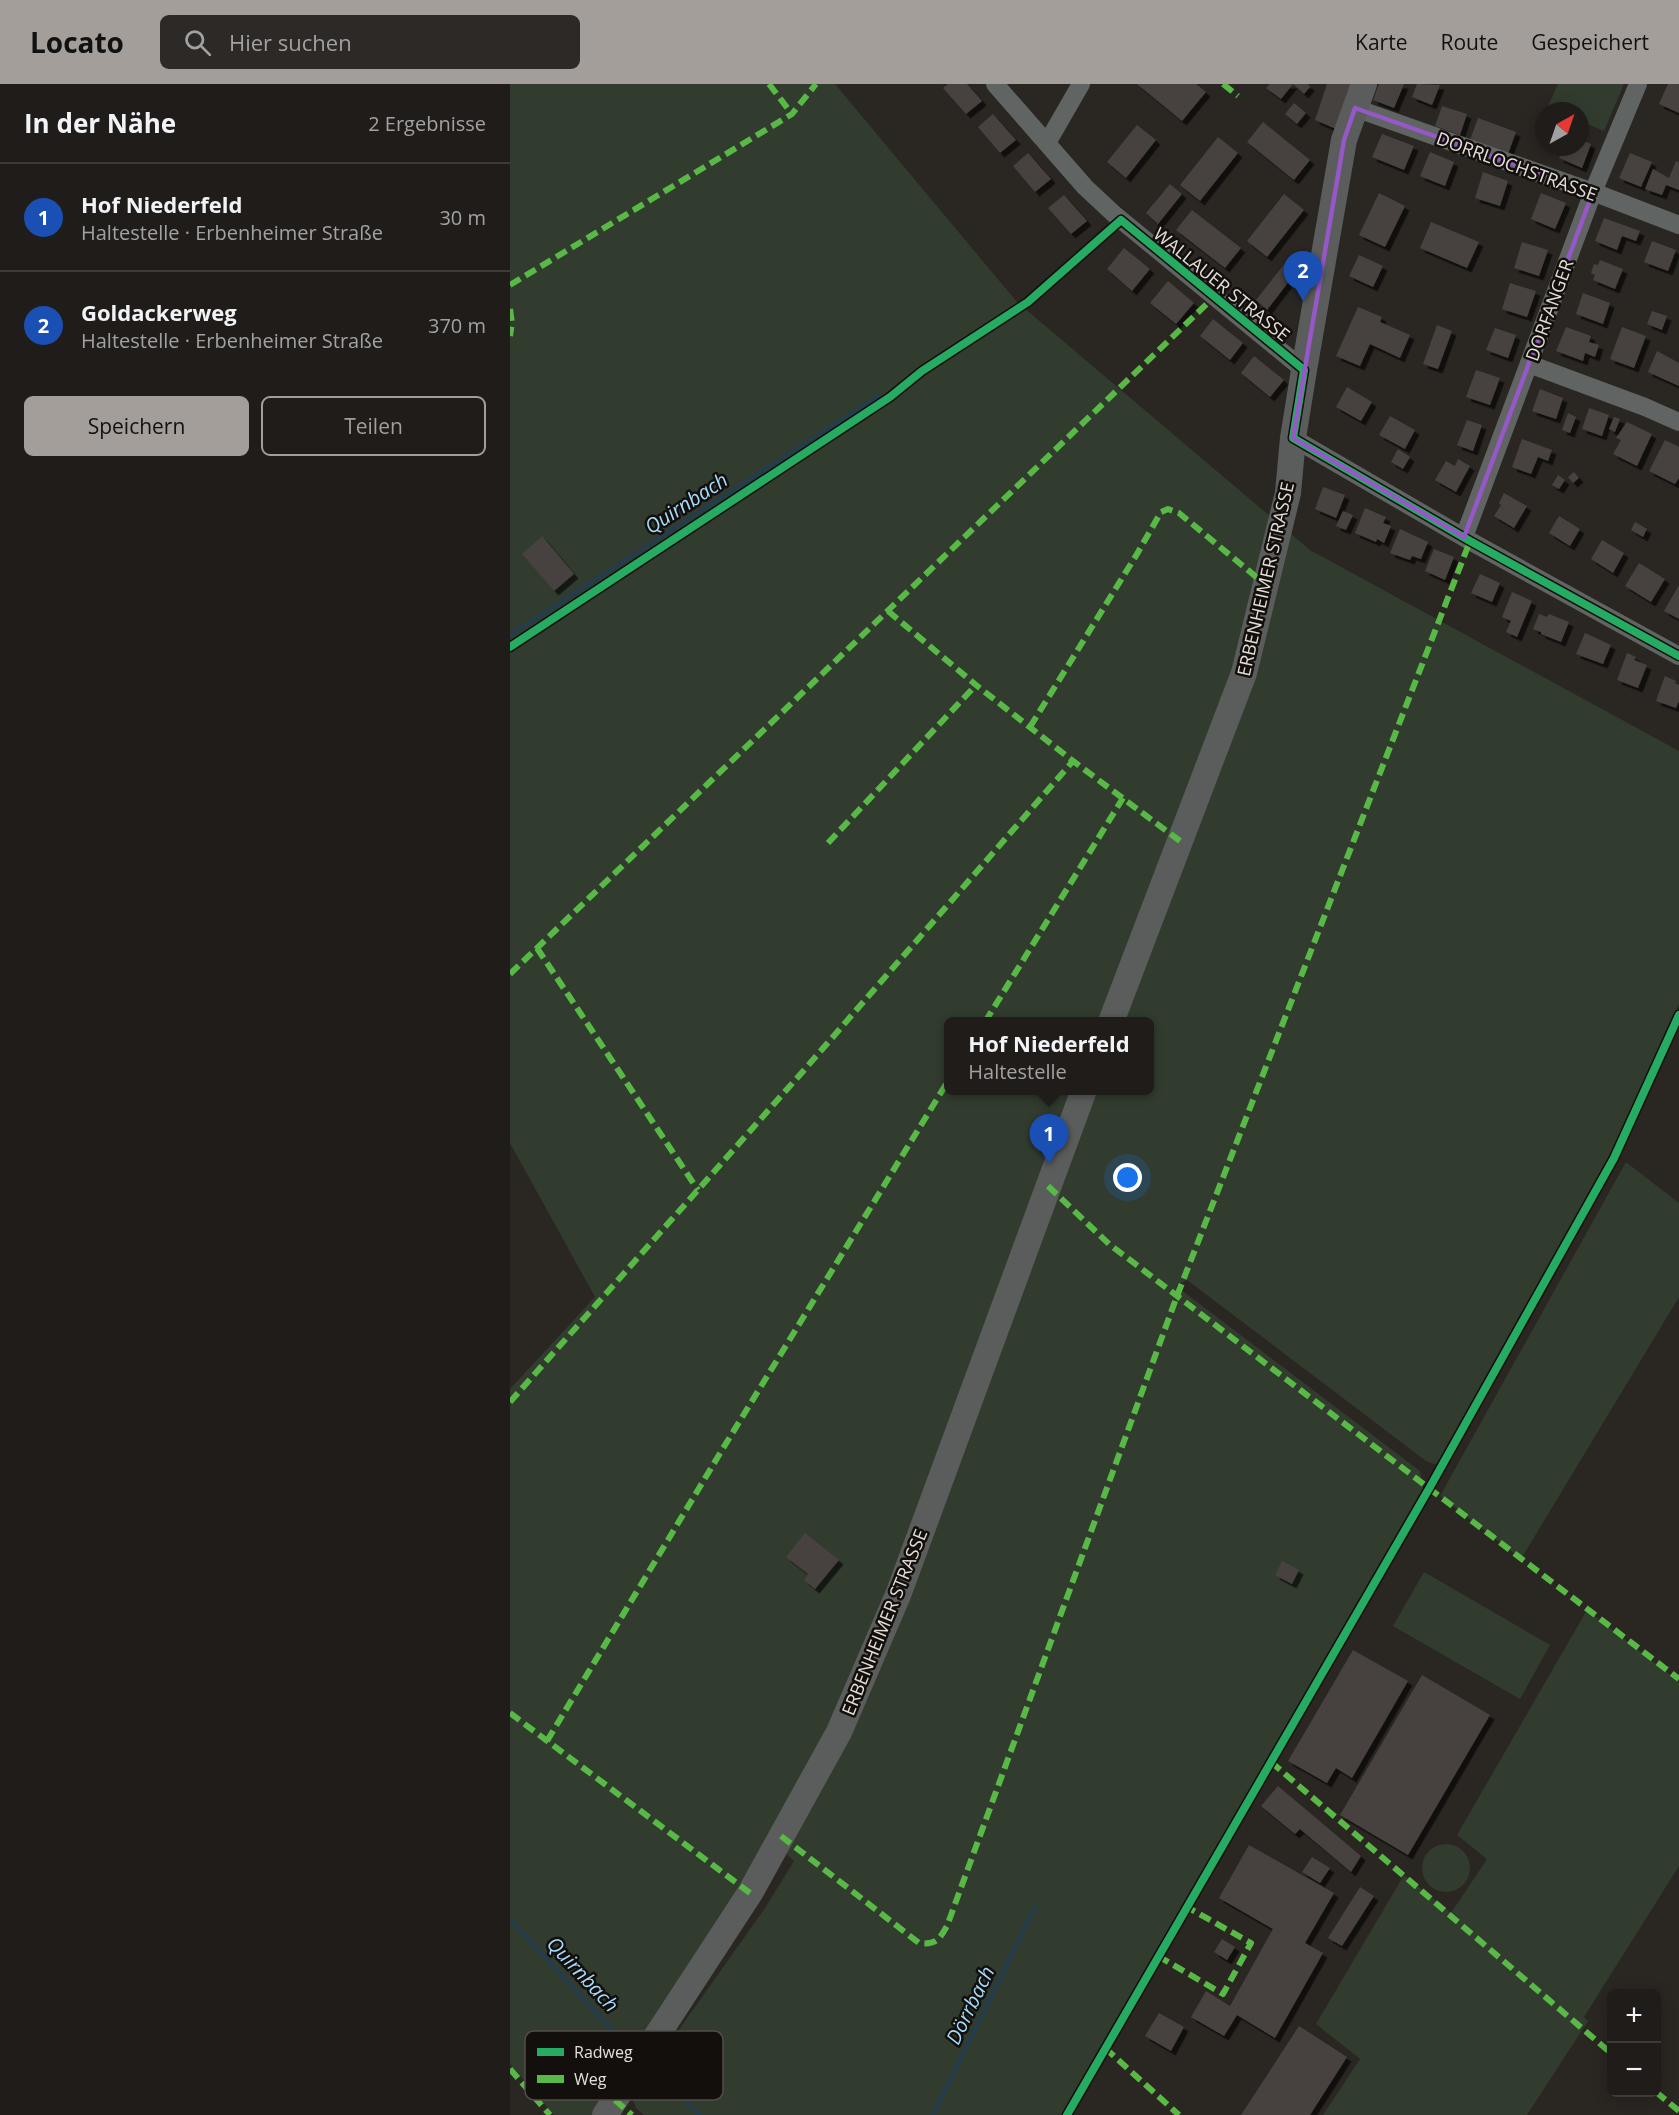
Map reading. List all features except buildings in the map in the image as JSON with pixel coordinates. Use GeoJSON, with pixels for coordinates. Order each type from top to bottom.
{"type":"FeatureCollection","features":[{"type":"Feature","properties":{"kind":"street","name":"WALLAUER STRASSE"},"geometry":{"type":"LineString","coordinates":[[995,84],[1085,187],[1121,220],[1304,370]]}},
{"type":"Feature","properties":{"kind":"street"},"geometry":{"type":"LineString","coordinates":[[1047,143],[1081,84]]}},
{"type":"Feature","properties":{"kind":"street","name":"ERBENHEIMER STRASSE"},"geometry":{"type":"LineString","coordinates":[[1113,1017],[1244,673],[1288,493],[1293,438],[1344,140],[1364,84]]}},
{"type":"Feature","properties":{"kind":"street","name":"DORFANGER"},"geometry":{"type":"LineString","coordinates":[[1464,537],[1593,192],[1638,84]]}},
{"type":"Feature","properties":{"kind":"street","name":"DORRLOCHSTRASSE"},"geometry":{"type":"LineString","coordinates":[[1355,108],[1593,192],[1679,225]]}},
{"type":"Feature","properties":{"kind":"street"},"geometry":{"type":"LineString","coordinates":[[1529,364],[1679,422]]}},
{"type":"Feature","properties":{"kind":"street"},"geometry":{"type":"LineString","coordinates":[[1293,438],[1464,537],[1679,656]]}},
{"type":"Feature","properties":{"kind":"street","name":"ERBENHEIMER STRASSE"},"geometry":{"type":"LineString","coordinates":[[660,2031],[750,1893],[838,1732],[898,1595],[1082,1095]]}},
{"type":"Feature","properties":{"kind":"street","name":"ERBENHEIMER STRASSE"},"geometry":{"type":"LineString","coordinates":[[605,2115],[615,2100]]}},
{"type":"Feature","properties":{"kind":"highlighted area"},"geometry":{"type":"Polygon","coordinates":[[[1355,108],[1593,192],[1464,537],[1293,438],[1344,140],[1355,108]]]}},
{"type":"Feature","properties":{"kind":"green space"},"geometry":{"type":"Polygon","coordinates":[[[510,84],[835,84],[1017,302],[1310,550],[1679,751],[1679,1004],[1610,1155],[1442,1462],[1434,1464],[1426,1461],[1187,1280],[1176,1286],[1420,1471],[1423,1489],[1065,2115],[644,2115],[636,2108],[633,2100],[723,2100],[723,2031],[678,2031],[765,1908],[794,1861],[770,1839],[648,2031],[525,2031],[525,2081],[510,2064],[510,1389],[595,1297],[510,1143],[510,84]]]}},
{"type":"Feature","properties":{"kind":"green space"},"geometry":{"type":"Polygon","coordinates":[[[1558,84],[1624,84],[1604,131],[1589,125],[1589,102],[1550,102],[1558,84]]]}},
{"type":"Feature","properties":{"kind":"green space"},"geometry":{"type":"Polygon","coordinates":[[[1626,1162],[1679,1203],[1679,1297],[1521,1559],[1440,1496],[1626,1162]]]}},
{"type":"Feature","properties":{"kind":"green space"},"geometry":{"type":"Polygon","coordinates":[[[1424,1572],[1550,1645],[1520,1699],[1393,1626],[1424,1572]]]}},
{"type":"Feature","properties":{"kind":"green space"},"geometry":{"type":"Polygon","coordinates":[[[1587,1610],[1679,1682],[1679,1866],[1584,2017],[1588,2021],[1527,2115],[1323,2115],[1360,2059],[1316,2024],[1404,1875],[1451,1913],[1487,1859],[1457,1835],[1587,1610]]]}},
{"type":"Feature","properties":{"kind":"green space"},"geometry":{"type":"Polygon","coordinates":[[[1446,1844],[1463,1851],[1470,1868],[1463,1885],[1446,1892],[1429,1885],[1422,1868],[1429,1851],[1446,1844]]]}},
{"type":"Feature","properties":{"kind":"green space"},"geometry":{"type":"Polygon","coordinates":[[[541,2100],[605,2100],[595,2115],[554,2115],[541,2100]]]}},
{"type":"Feature","properties":{"kind":"waterway","name":"Quirnbach"},"geometry":{"type":"LineString","coordinates":[[510,635],[878,396]]}},
{"type":"Feature","properties":{"kind":"waterway","name":"Dörrbach"},"geometry":{"type":"LineString","coordinates":[[933,2115],[1035,1907]]}},
{"type":"Feature","properties":{"kind":"waterway","name":"Quirnbach"},"geometry":{"type":"LineString","coordinates":[[510,1919],[613,2031]]}},
{"type":"Feature","properties":{"kind":"waterway","name":"Quirnbach"},"geometry":{"type":"LineString","coordinates":[[684,2100],[699,2115]]}},
{"type":"Feature","properties":{"kind":"marked path"},"geometry":{"type":"LineString","coordinates":[[769,84],[792,114]]}},
{"type":"Feature","properties":{"kind":"marked path"},"geometry":{"type":"LineString","coordinates":[[510,285],[792,114],[816,84]]}},
{"type":"Feature","properties":{"kind":"marked path"},"geometry":{"type":"LineString","coordinates":[[1223,84],[1238,96]]}},
{"type":"Feature","properties":{"kind":"marked path"},"geometry":{"type":"LineString","coordinates":[[510,974],[1214,297]]}},
{"type":"Feature","properties":{"kind":"marked path"},"geometry":{"type":"LineString","coordinates":[[510,309],[512,323],[510,336]]}},
{"type":"Feature","properties":{"kind":"marked path"},"geometry":{"type":"LineString","coordinates":[[1030,727],[1161,512],[1168,509],[1179,513],[1266,585]]}},
{"type":"Feature","properties":{"kind":"marked path"},"geometry":{"type":"LineString","coordinates":[[781,1836],[919,1943],[933,1942],[942,1935],[1177,1296],[1470,541]]}},
{"type":"Feature","properties":{"kind":"marked path"},"geometry":{"type":"LineString","coordinates":[[888,611],[976,685],[1180,841]]}},
{"type":"Feature","properties":{"kind":"marked path"},"geometry":{"type":"LineString","coordinates":[[828,843],[976,685]]}},
{"type":"Feature","properties":{"kind":"marked path"},"geometry":{"type":"LineString","coordinates":[[510,1402],[805,1069],[1073,761]]}},
{"type":"Feature","properties":{"kind":"marked path"},"geometry":{"type":"LineString","coordinates":[[988,1017],[1123,798]]}},
{"type":"Feature","properties":{"kind":"marked path"},"geometry":{"type":"LineString","coordinates":[[537,948],[698,1190]]}},
{"type":"Feature","properties":{"kind":"marked path"},"geometry":{"type":"LineString","coordinates":[[547,1741],[944,1088]]}},
{"type":"Feature","properties":{"kind":"marked path"},"geometry":{"type":"LineString","coordinates":[[1048,1186],[1109,1244],[1679,1679]]}},
{"type":"Feature","properties":{"kind":"marked path"},"geometry":{"type":"LineString","coordinates":[[510,1713],[750,1893]]}},
{"type":"Feature","properties":{"kind":"marked path"},"geometry":{"type":"LineString","coordinates":[[1271,1762],[1607,2050]]}},
{"type":"Feature","properties":{"kind":"marked path"},"geometry":{"type":"LineString","coordinates":[[1158,1956],[1223,1994],[1251,1943],[1187,1907]]}},
{"type":"Feature","properties":{"kind":"marked path"},"geometry":{"type":"LineString","coordinates":[[1105,2048],[1179,2115]]}},
{"type":"Feature","properties":{"kind":"marked path"},"geometry":{"type":"LineString","coordinates":[[510,2069],[525,2086]]}},
{"type":"Feature","properties":{"kind":"marked path"},"geometry":{"type":"LineString","coordinates":[[1661,2096],[1679,2111]]}},
{"type":"Feature","properties":{"kind":"marked path"},"geometry":{"type":"LineString","coordinates":[[537,2100],[550,2115]]}},
{"type":"Feature","properties":{"kind":"marked path"},"geometry":{"type":"LineString","coordinates":[[615,2100],[632,2115]]}},
{"type":"Feature","properties":{"kind":"cycle path"},"geometry":{"type":"LineString","coordinates":[[510,647],[890,397],[922,371],[1028,302],[1121,220],[1304,370],[1293,438],[1470,541],[1679,656]]}},
{"type":"Feature","properties":{"kind":"cycle path"},"geometry":{"type":"LineString","coordinates":[[1067,2115],[1430,1487],[1614,1158],[1679,1015]]}},
{"type":"Feature","properties":{"kind":"place","name":"Goldackerweg"},"geometry":{"type":"Point","coordinates":[1303,301]}},
{"type":"Feature","properties":{"kind":"place","name":"Hof Niederfeld"},"geometry":{"type":"Point","coordinates":[1049,1164]}}]}
